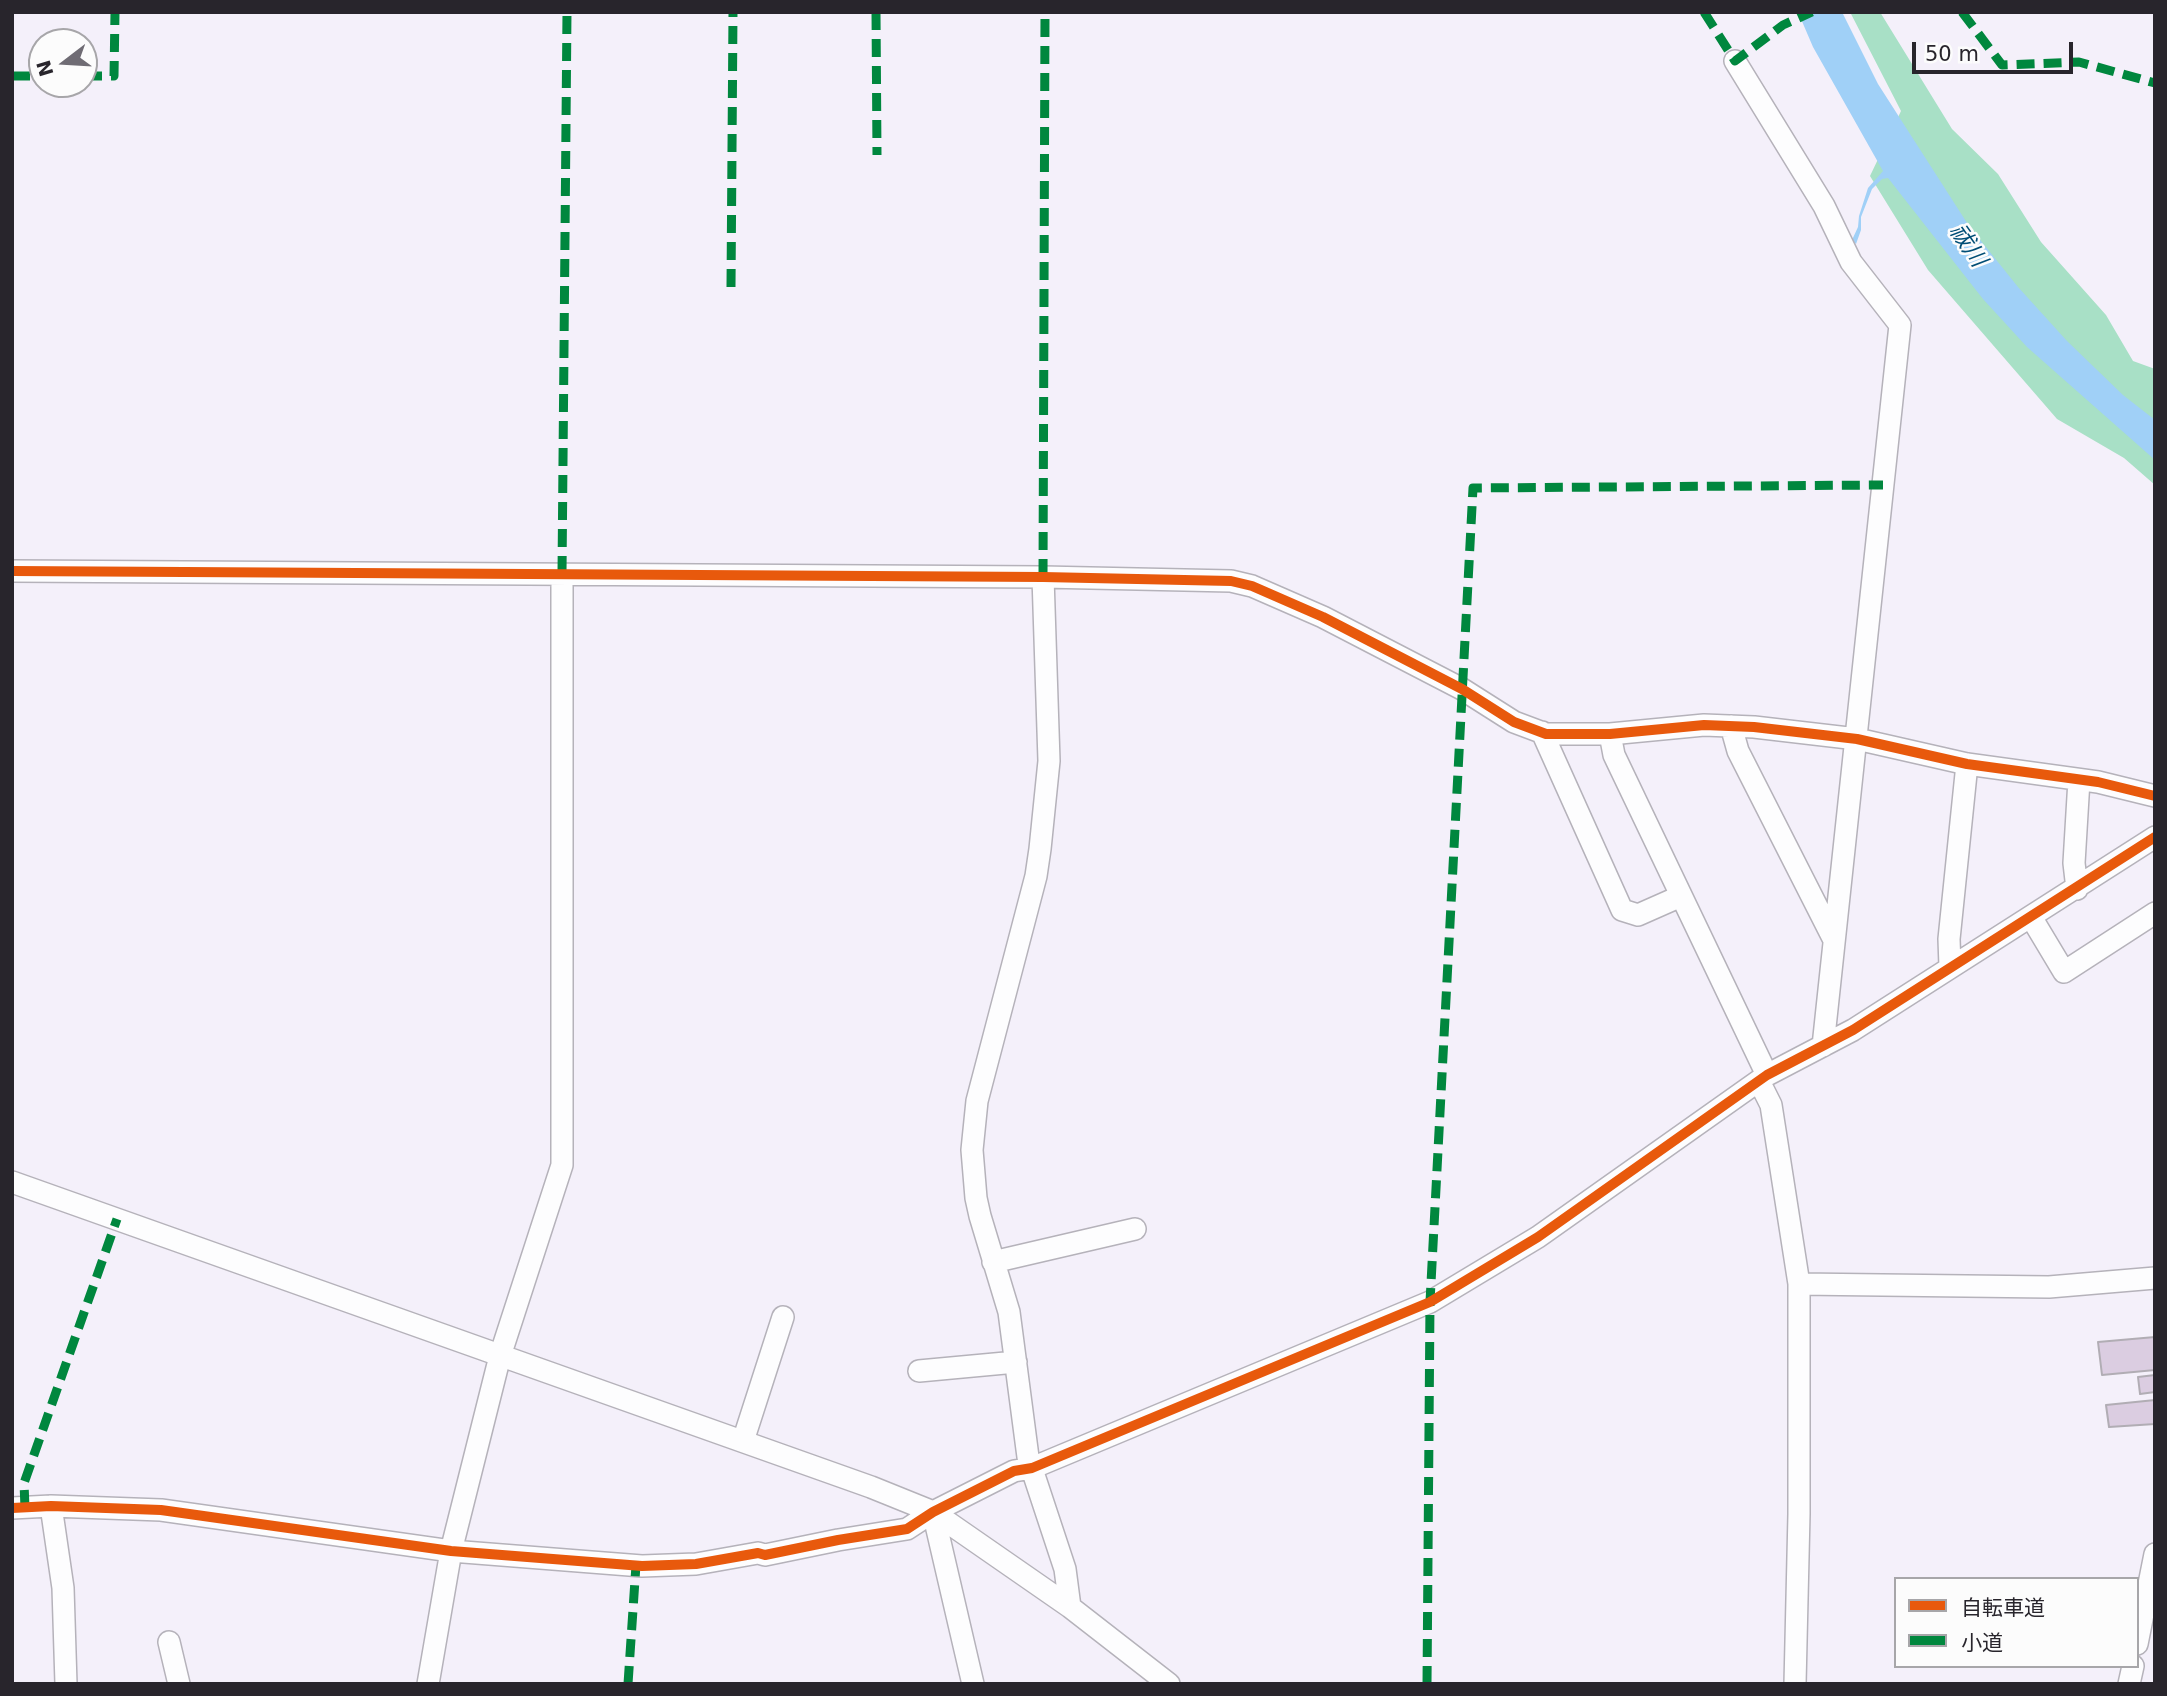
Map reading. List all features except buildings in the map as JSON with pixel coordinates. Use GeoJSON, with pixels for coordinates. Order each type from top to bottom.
{"type":"FeatureCollection","features":[{"type":"Feature","properties":{"kind":"street"},"geometry":{"type":"LineString","coordinates":[[1735,61],[1825,206],[1851,262],[1899,325],[1823,1045]]}},
{"type":"Feature","properties":{"kind":"street"},"geometry":{"type":"LineString","coordinates":[[12,571],[1042,576],[1231,581],[1252,586],[1323,617],[1462,689],[1514,722],[1542,732],[1610,734],[1704,725],[1754,727],[1857,739],[1967,764],[2079,780],[2155,796]]}},
{"type":"Feature","properties":{"kind":"street"},"geometry":{"type":"LineString","coordinates":[[428,1684],[451,1551],[500,1356],[562,1165],[562,574]]}},
{"type":"Feature","properties":{"kind":"street"},"geometry":{"type":"LineString","coordinates":[[1042,576],[1048,761],[1040,849],[977,1101],[972,1150],[976,1198],[1009,1312],[1028,1457],[1065,1569],[1070,1607]]}},
{"type":"Feature","properties":{"kind":"street"},"geometry":{"type":"LineString","coordinates":[[1731,726],[1738,751],[1834,940]]}},
{"type":"Feature","properties":{"kind":"street"},"geometry":{"type":"LineString","coordinates":[[1542,732],[1622,910],[1638,915],[1681,896]]}},
{"type":"Feature","properties":{"kind":"street"},"geometry":{"type":"LineString","coordinates":[[1610,734],[1614,755],[1763,1078],[1771,1105],[1799,1284],[1799,1514],[1795,1684]]}},
{"type":"Feature","properties":{"kind":"street"},"geometry":{"type":"LineString","coordinates":[[1950,967],[1949,939],[1967,764]]}},
{"type":"Feature","properties":{"kind":"street"},"geometry":{"type":"LineString","coordinates":[[2077,889],[2074,863],[2079,780]]}},
{"type":"Feature","properties":{"kind":"street"},"geometry":{"type":"LineString","coordinates":[[12,1508],[51,1506],[160,1510],[451,1551],[642,1566],[696,1564],[758,1553],[765,1555],[907,1529],[933,1512],[1014,1471],[1032,1468],[1430,1302],[1538,1237],[1763,1078],[1864,1023],[2155,837]]}},
{"type":"Feature","properties":{"kind":"street"},"geometry":{"type":"LineString","coordinates":[[2031,917],[2064,972],[2155,913]]}},
{"type":"Feature","properties":{"kind":"street"},"geometry":{"type":"LineString","coordinates":[[12,1182],[743,1441],[933,1512],[1070,1607],[1169,1684]]}},
{"type":"Feature","properties":{"kind":"street"},"geometry":{"type":"LineString","coordinates":[[993,1262],[1135,1229]]}},
{"type":"Feature","properties":{"kind":"street"},"geometry":{"type":"LineString","coordinates":[[1799,1284],[2049,1287],[2155,1278]]}},
{"type":"Feature","properties":{"kind":"street"},"geometry":{"type":"LineString","coordinates":[[743,1441],[783,1317]]}},
{"type":"Feature","properties":{"kind":"street"},"geometry":{"type":"LineString","coordinates":[[919,1371],[1016,1362]]}},
{"type":"Feature","properties":{"kind":"street"},"geometry":{"type":"LineString","coordinates":[[51,1506],[63,1588],[66,1684]]}},
{"type":"Feature","properties":{"kind":"street"},"geometry":{"type":"LineString","coordinates":[[933,1512],[973,1684]]}},
{"type":"Feature","properties":{"kind":"street"},"geometry":{"type":"LineString","coordinates":[[2139,1634],[2155,1554]]}},
{"type":"Feature","properties":{"kind":"street"},"geometry":{"type":"LineString","coordinates":[[169,1642],[179,1684]]}},
{"type":"Feature","properties":{"kind":"green space"},"geometry":{"type":"Polygon","coordinates":[[[1850,12],[1880,12],[1952,129],[1998,174],[2041,242],[2106,315],[2133,361],[2155,369],[2155,485],[2124,458],[2057,419],[1928,270],[1870,176],[1901,111],[1850,12]]]}},
{"type":"Feature","properties":{"kind":"water","name":"祓川"},"geometry":{"type":"Polygon","coordinates":[[[1798,12],[1842,12],[1878,84],[1969,226],[2018,287],[2067,341],[2123,395],[2155,420],[2155,460],[2027,347],[1983,299],[1888,178],[1882,179],[1872,189],[1861,217],[1861,230],[1856,244],[1852,240],[1868,188],[1883,171],[1813,47],[1798,12]]]}},
{"type":"Feature","properties":{"kind":"marked path"},"geometry":{"type":"LineString","coordinates":[[98,76],[114,76],[115,12]]}},
{"type":"Feature","properties":{"kind":"marked path"},"geometry":{"type":"LineString","coordinates":[[562,574],[567,12]]}},
{"type":"Feature","properties":{"kind":"marked path"},"geometry":{"type":"LineString","coordinates":[[731,287],[733,12]]}},
{"type":"Feature","properties":{"kind":"marked path"},"geometry":{"type":"LineString","coordinates":[[876,12],[877,155]]}},
{"type":"Feature","properties":{"kind":"marked path"},"geometry":{"type":"LineString","coordinates":[[1043,577],[1045,12]]}},
{"type":"Feature","properties":{"kind":"marked path"},"geometry":{"type":"LineString","coordinates":[[1704,12],[1735,61],[1783,25],[1812,12]]}},
{"type":"Feature","properties":{"kind":"marked path"},"geometry":{"type":"LineString","coordinates":[[1962,12],[2002,65],[2079,62],[2155,83]]}},
{"type":"Feature","properties":{"kind":"marked path"},"geometry":{"type":"LineString","coordinates":[[12,76],[28,76]]}},
{"type":"Feature","properties":{"kind":"marked path"},"geometry":{"type":"LineString","coordinates":[[1427,1684],[1430,1302],[1473,488],[1883,485]]}},
{"type":"Feature","properties":{"kind":"marked path"},"geometry":{"type":"LineString","coordinates":[[25,1508],[24,1483],[117,1219]]}},
{"type":"Feature","properties":{"kind":"marked path"},"geometry":{"type":"LineString","coordinates":[[628,1684],[636,1565]]}},
{"type":"Feature","properties":{"kind":"cycle path"},"geometry":{"type":"LineString","coordinates":[[12,571],[1043,577],[1231,581],[1252,586],[1323,617],[1462,689],[1514,722],[1546,734],[1610,734],[1704,725],[1754,727],[1857,739],[1967,764],[2098,782],[2155,796]]}},
{"type":"Feature","properties":{"kind":"cycle path"},"geometry":{"type":"LineString","coordinates":[[12,1508],[51,1506],[161,1510],[451,1551],[642,1566],[696,1564],[758,1553],[765,1555],[907,1529],[933,1512],[1014,1471],[1032,1468],[1430,1302],[1538,1237],[1767,1075],[1853,1030],[2155,837]]}}]}
